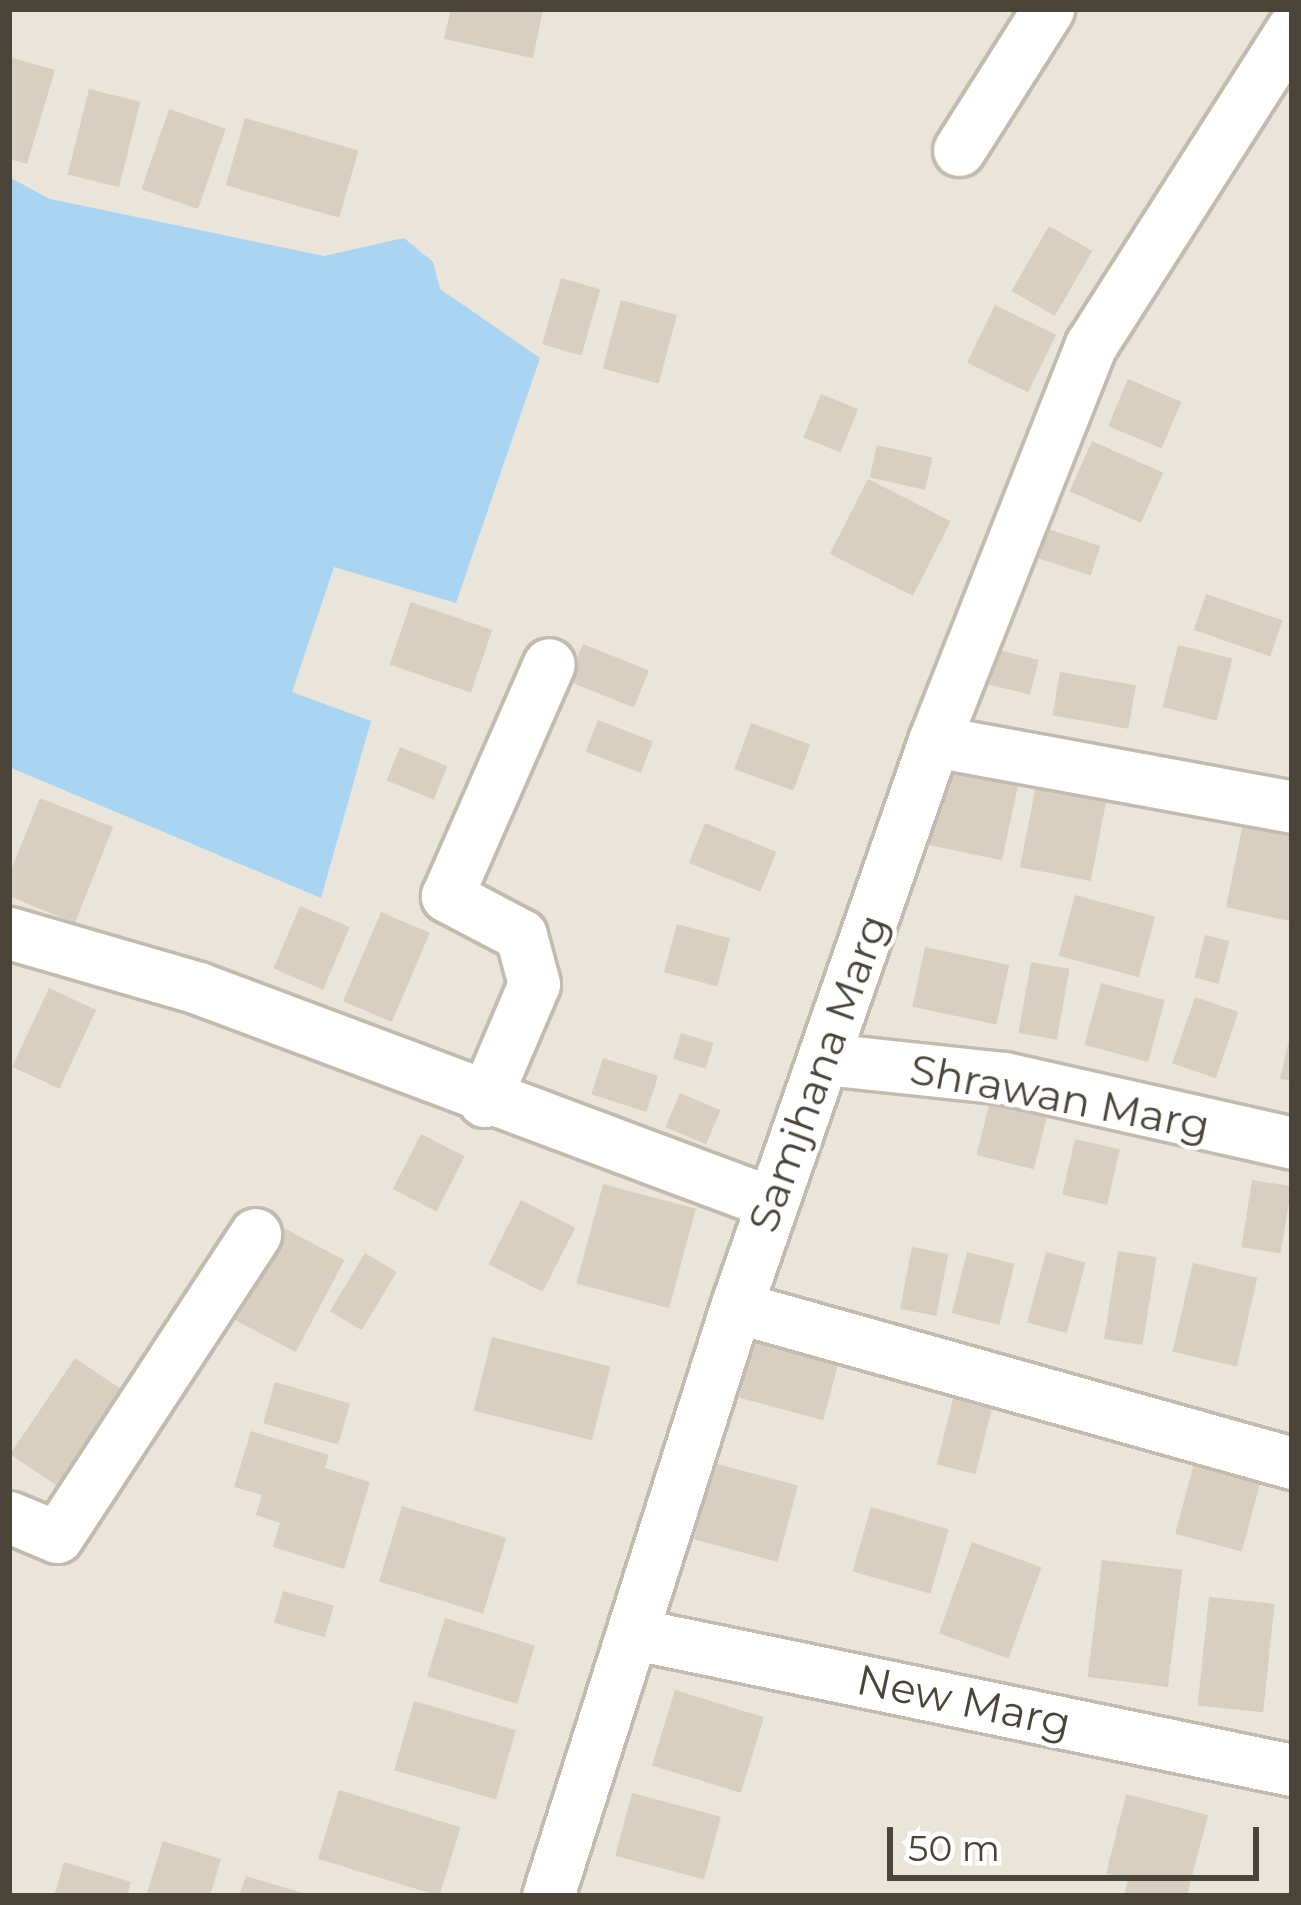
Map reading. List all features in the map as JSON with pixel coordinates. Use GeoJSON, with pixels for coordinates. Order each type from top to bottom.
{"type":"FeatureCollection","features":[{"type":"Feature","properties":{"kind":"street"},"geometry":{"type":"LineString","coordinates":[[959,150],[1048,9]]}},
{"type":"Feature","properties":{"kind":"street","name":"Samjhana Marg"},"geometry":{"type":"LineString","coordinates":[[548,1896],[772,1203],[934,741],[1090,345],[1292,29]]}},
{"type":"Feature","properties":{"kind":"street"},"geometry":{"type":"LineString","coordinates":[[484,1101],[534,984],[521,935],[447,896],[549,664]]}},
{"type":"Feature","properties":{"kind":"street"},"geometry":{"type":"LineString","coordinates":[[934,741],[1292,807]]}},
{"type":"Feature","properties":{"kind":"street"},"geometry":{"type":"LineString","coordinates":[[9,933],[197,988],[484,1101],[772,1203]]}},
{"type":"Feature","properties":{"kind":"street","name":"Shrawan Marg"},"geometry":{"type":"LineString","coordinates":[[826,1059],[1004,1078],[1292,1143]]}},
{"type":"Feature","properties":{"kind":"street"},"geometry":{"type":"LineString","coordinates":[[9,1517],[57,1537],[255,1234]]}},
{"type":"Feature","properties":{"kind":"street"},"geometry":{"type":"LineString","coordinates":[[736,1307],[1292,1463]]}},
{"type":"Feature","properties":{"kind":"street","name":"New Marg"},"geometry":{"type":"LineString","coordinates":[[635,1634],[1292,1770]]}},
{"type":"Feature","properties":{"kind":"shaded area"},"geometry":{"type":"Polygon","coordinates":[[[9,9],[1292,9],[1292,1896],[9,1896],[9,9]]]}},
{"type":"Feature","properties":{"kind":"water"},"geometry":{"type":"Polygon","coordinates":[[[9,177],[50,199],[324,256],[404,238],[433,262],[440,289],[540,358],[456,603],[334,567],[292,692],[371,721],[321,898],[9,767],[9,177]]]}},
{"type":"Feature","properties":{"kind":"building"},"geometry":{"type":"Polygon","coordinates":[[[451,9],[543,9],[533,58],[444,39],[451,9]]]}},
{"type":"Feature","properties":{"kind":"building"},"geometry":{"type":"Polygon","coordinates":[[[9,57],[55,70],[27,164],[9,159],[9,57]]]}},
{"type":"Feature","properties":{"kind":"building"},"geometry":{"type":"Polygon","coordinates":[[[89,89],[140,102],[119,187],[68,174],[89,89]]]}},
{"type":"Feature","properties":{"kind":"building"},"geometry":{"type":"Polygon","coordinates":[[[169,109],[226,129],[198,209],[141,189],[169,109]]]}},
{"type":"Feature","properties":{"kind":"building"},"geometry":{"type":"Polygon","coordinates":[[[245,118],[358,151],[339,218],[226,185],[245,118]]]}},
{"type":"Feature","properties":{"kind":"building"},"geometry":{"type":"Polygon","coordinates":[[[1049,226],[1092,251],[1055,316],[1012,291],[1049,226]]]}},
{"type":"Feature","properties":{"kind":"building"},"geometry":{"type":"Polygon","coordinates":[[[561,278],[600,289],[581,356],[542,344],[561,278]]]}},
{"type":"Feature","properties":{"kind":"building"},"geometry":{"type":"Polygon","coordinates":[[[621,300],[677,315],[659,384],[603,369],[621,300]]]}},
{"type":"Feature","properties":{"kind":"building"},"geometry":{"type":"Polygon","coordinates":[[[995,305],[1056,335],[1028,392],[967,363],[995,305]]]}},
{"type":"Feature","properties":{"kind":"building"},"geometry":{"type":"Polygon","coordinates":[[[1128,379],[1181,402],[1161,449],[1108,426],[1128,379]]]}},
{"type":"Feature","properties":{"kind":"building"},"geometry":{"type":"Polygon","coordinates":[[[821,394],[858,409],[840,453],[803,438],[821,394]]]}},
{"type":"Feature","properties":{"kind":"building"},"geometry":{"type":"Polygon","coordinates":[[[1092,441],[1163,473],[1141,523],[1070,491],[1092,441]]]}},
{"type":"Feature","properties":{"kind":"building"},"geometry":{"type":"Polygon","coordinates":[[[877,445],[933,458],[925,490],[870,477],[877,445]]]}},
{"type":"Feature","properties":{"kind":"building"},"geometry":{"type":"Polygon","coordinates":[[[868,479],[951,521],[913,596],[830,554],[868,479]]]}},
{"type":"Feature","properties":{"kind":"building"},"geometry":{"type":"Polygon","coordinates":[[[1048,529],[1100,546],[1091,575],[1038,558],[1048,529]]]}},
{"type":"Feature","properties":{"kind":"building"},"geometry":{"type":"Polygon","coordinates":[[[1206,594],[1283,620],[1270,656],[1194,630],[1206,594]]]}},
{"type":"Feature","properties":{"kind":"building"},"geometry":{"type":"Polygon","coordinates":[[[411,602],[492,630],[471,692],[390,664],[411,602]]]}},
{"type":"Feature","properties":{"kind":"building"},"geometry":{"type":"Polygon","coordinates":[[[583,644],[649,671],[634,708],[568,681],[583,644]]]}},
{"type":"Feature","properties":{"kind":"building"},"geometry":{"type":"Polygon","coordinates":[[[1178,645],[1232,659],[1217,721],[1163,707],[1178,645]]]}},
{"type":"Feature","properties":{"kind":"building"},"geometry":{"type":"Polygon","coordinates":[[[995,649],[1039,660],[1030,695],[986,684],[995,649]]]}},
{"type":"Feature","properties":{"kind":"building"},"geometry":{"type":"Polygon","coordinates":[[[1060,672],[1136,685],[1128,729],[1052,715],[1060,672]]]}},
{"type":"Feature","properties":{"kind":"building"},"geometry":{"type":"Polygon","coordinates":[[[598,720],[653,741],[641,773],[586,752],[598,720]]]}},
{"type":"Feature","properties":{"kind":"building"},"geometry":{"type":"Polygon","coordinates":[[[751,723],[810,745],[793,791],[734,769],[751,723]]]}},
{"type":"Feature","properties":{"kind":"building"},"geometry":{"type":"Polygon","coordinates":[[[400,747],[447,766],[434,799],[387,780],[400,747]]]}},
{"type":"Feature","properties":{"kind":"building"},"geometry":{"type":"Polygon","coordinates":[[[939,753],[1021,770],[1002,860],[920,843],[939,753]]]}},
{"type":"Feature","properties":{"kind":"building"},"geometry":{"type":"Polygon","coordinates":[[[1037,780],[1108,794],[1091,881],[1020,867],[1037,780]]]}},
{"type":"Feature","properties":{"kind":"building"},"geometry":{"type":"Polygon","coordinates":[[[40,798],[113,827],[75,923],[9,896],[9,875],[40,798]]]}},
{"type":"Feature","properties":{"kind":"building"},"geometry":{"type":"Polygon","coordinates":[[[1244,819],[1292,830],[1289,921],[1226,907],[1244,819]]]}},
{"type":"Feature","properties":{"kind":"building"},"geometry":{"type":"Polygon","coordinates":[[[705,823],[776,852],[760,892],[689,863],[705,823]]]}},
{"type":"Feature","properties":{"kind":"building"},"geometry":{"type":"Polygon","coordinates":[[[1075,895],[1155,916],[1139,977],[1059,956],[1075,895]]]}},
{"type":"Feature","properties":{"kind":"building"},"geometry":{"type":"Polygon","coordinates":[[[300,906],[350,927],[323,990],[273,969],[300,906]]]}},
{"type":"Feature","properties":{"kind":"building"},"geometry":{"type":"Polygon","coordinates":[[[381,912],[430,933],[392,1022],[343,1001],[381,912]]]}},
{"type":"Feature","properties":{"kind":"building"},"geometry":{"type":"Polygon","coordinates":[[[677,924],[730,938],[717,987],[664,972],[677,924]]]}},
{"type":"Feature","properties":{"kind":"building"},"geometry":{"type":"Polygon","coordinates":[[[1205,935],[1229,941],[1219,984],[1194,978],[1205,935]]]}},
{"type":"Feature","properties":{"kind":"building"},"geometry":{"type":"Polygon","coordinates":[[[925,947],[1009,965],[996,1025],[912,1007],[925,947]]]}},
{"type":"Feature","properties":{"kind":"building"},"geometry":{"type":"Polygon","coordinates":[[[1031,962],[1069,969],[1057,1040],[1018,1033],[1031,962]]]}},
{"type":"Feature","properties":{"kind":"building"},"geometry":{"type":"Polygon","coordinates":[[[1101,983],[1165,1000],[1148,1062],[1084,1045],[1101,983]]]}},
{"type":"Feature","properties":{"kind":"building"},"geometry":{"type":"Polygon","coordinates":[[[49,988],[96,1010],[59,1089],[12,1067],[49,988]]]}},
{"type":"Feature","properties":{"kind":"building"},"geometry":{"type":"Polygon","coordinates":[[[1195,997],[1238,1012],[1216,1078],[1172,1063],[1195,997]]]}},
{"type":"Feature","properties":{"kind":"building"},"geometry":{"type":"Polygon","coordinates":[[[1292,1027],[1292,1081],[1280,1079],[1292,1027]]]}},
{"type":"Feature","properties":{"kind":"building"},"geometry":{"type":"Polygon","coordinates":[[[681,1033],[714,1043],[706,1069],[673,1059],[681,1033]]]}},
{"type":"Feature","properties":{"kind":"building"},"geometry":{"type":"Polygon","coordinates":[[[603,1058],[658,1076],[646,1112],[591,1094],[603,1058]]]}},
{"type":"Feature","properties":{"kind":"building"},"geometry":{"type":"Polygon","coordinates":[[[680,1093],[721,1110],[706,1144],[666,1127],[680,1093]]]}},
{"type":"Feature","properties":{"kind":"building"},"geometry":{"type":"Polygon","coordinates":[[[992,1093],[1049,1107],[1034,1169],[977,1155],[992,1093]]]}},
{"type":"Feature","properties":{"kind":"building"},"geometry":{"type":"Polygon","coordinates":[[[421,1134],[465,1156],[437,1211],[393,1189],[421,1134]]]}},
{"type":"Feature","properties":{"kind":"building"},"geometry":{"type":"Polygon","coordinates":[[[1075,1139],[1120,1149],[1107,1205],[1062,1195],[1075,1139]]]}},
{"type":"Feature","properties":{"kind":"building"},"geometry":{"type":"Polygon","coordinates":[[[1252,1180],[1292,1186],[1281,1253],[1241,1247],[1252,1180]]]}},
{"type":"Feature","properties":{"kind":"building"},"geometry":{"type":"Polygon","coordinates":[[[603,1184],[696,1209],[669,1308],[576,1283],[603,1184]]]}},
{"type":"Feature","properties":{"kind":"building"},"geometry":{"type":"Polygon","coordinates":[[[521,1200],[575,1228],[543,1292],[488,1264],[521,1200]]]}},
{"type":"Feature","properties":{"kind":"building"},"geometry":{"type":"Polygon","coordinates":[[[280,1226],[344,1260],[296,1352],[231,1318],[280,1226]]]}},
{"type":"Feature","properties":{"kind":"building"},"geometry":{"type":"Polygon","coordinates":[[[912,1247],[948,1254],[936,1316],[900,1309],[912,1247]]]}},
{"type":"Feature","properties":{"kind":"building"},"geometry":{"type":"Polygon","coordinates":[[[1118,1251],[1157,1257],[1143,1345],[1104,1339],[1118,1251]]]}},
{"type":"Feature","properties":{"kind":"building"},"geometry":{"type":"Polygon","coordinates":[[[967,1252],[1015,1264],[999,1325],[952,1313],[967,1252]]]}},
{"type":"Feature","properties":{"kind":"building"},"geometry":{"type":"Polygon","coordinates":[[[1046,1252],[1086,1263],[1067,1333],[1027,1323],[1046,1252]]]}},
{"type":"Feature","properties":{"kind":"building"},"geometry":{"type":"Polygon","coordinates":[[[365,1253],[397,1272],[362,1330],[330,1311],[365,1253]]]}},
{"type":"Feature","properties":{"kind":"building"},"geometry":{"type":"Polygon","coordinates":[[[1193,1263],[1257,1278],[1237,1367],[1173,1352],[1193,1263]]]}},
{"type":"Feature","properties":{"kind":"building"},"geometry":{"type":"Polygon","coordinates":[[[757,1331],[841,1354],[823,1420],[739,1398],[757,1331]]]}},
{"type":"Feature","properties":{"kind":"building"},"geometry":{"type":"Polygon","coordinates":[[[492,1337],[610,1367],[592,1440],[474,1411],[492,1337]]]}},
{"type":"Feature","properties":{"kind":"building"},"geometry":{"type":"Polygon","coordinates":[[[75,1358],[135,1398],[70,1494],[10,1454],[75,1358]]]}},
{"type":"Feature","properties":{"kind":"building"},"geometry":{"type":"Polygon","coordinates":[[[275,1382],[350,1403],[338,1445],[263,1423],[275,1382]]]}},
{"type":"Feature","properties":{"kind":"building"},"geometry":{"type":"Polygon","coordinates":[[[957,1383],[996,1393],[975,1474],[937,1465],[957,1383]]]}},
{"type":"Feature","properties":{"kind":"building"},"geometry":{"type":"Polygon","coordinates":[[[251,1431],[329,1455],[325,1468],[370,1482],[344,1569],[273,1547],[280,1523],[256,1515],[262,1495],[234,1487],[251,1431]]]}},
{"type":"Feature","properties":{"kind":"building"},"geometry":{"type":"Polygon","coordinates":[[[1200,1441],[1267,1459],[1242,1552],[1175,1534],[1200,1441]]]}},
{"type":"Feature","properties":{"kind":"building"},"geometry":{"type":"Polygon","coordinates":[[[714,1463],[798,1486],[778,1562],[694,1539],[714,1463]]]}},
{"type":"Feature","properties":{"kind":"building"},"geometry":{"type":"Polygon","coordinates":[[[402,1506],[506,1538],[483,1613],[379,1582],[402,1506]]]}},
{"type":"Feature","properties":{"kind":"building"},"geometry":{"type":"Polygon","coordinates":[[[871,1507],[949,1529],[930,1594],[853,1571],[871,1507]]]}},
{"type":"Feature","properties":{"kind":"building"},"geometry":{"type":"Polygon","coordinates":[[[972,1542],[1042,1567],[1008,1658],[939,1633],[972,1542]]]}},
{"type":"Feature","properties":{"kind":"building"},"geometry":{"type":"Polygon","coordinates":[[[1102,1560],[1182,1570],[1168,1687],[1088,1677],[1102,1560]]]}},
{"type":"Feature","properties":{"kind":"building"},"geometry":{"type":"Polygon","coordinates":[[[283,1591],[334,1606],[325,1637],[274,1623],[283,1591]]]}},
{"type":"Feature","properties":{"kind":"building"},"geometry":{"type":"Polygon","coordinates":[[[1209,1597],[1275,1604],[1263,1712],[1198,1705],[1209,1597]]]}},
{"type":"Feature","properties":{"kind":"building"},"geometry":{"type":"Polygon","coordinates":[[[445,1618],[535,1645],[517,1704],[427,1676],[445,1618]]]}},
{"type":"Feature","properties":{"kind":"building"},"geometry":{"type":"Polygon","coordinates":[[[675,1690],[764,1717],[741,1793],[652,1766],[675,1690]]]}},
{"type":"Feature","properties":{"kind":"building"},"geometry":{"type":"Polygon","coordinates":[[[414,1701],[516,1730],[496,1799],[394,1770],[414,1701]]]}},
{"type":"Feature","properties":{"kind":"building"},"geometry":{"type":"Polygon","coordinates":[[[339,1790],[460,1827],[439,1896],[318,1859],[339,1790]]]}},
{"type":"Feature","properties":{"kind":"building"},"geometry":{"type":"Polygon","coordinates":[[[632,1793],[721,1817],[704,1880],[615,1856],[632,1793]]]}},
{"type":"Feature","properties":{"kind":"building"},"geometry":{"type":"Polygon","coordinates":[[[1126,1794],[1208,1815],[1187,1896],[1124,1896],[1128,1879],[1106,1874],[1126,1794]]]}},
{"type":"Feature","properties":{"kind":"building"},"geometry":{"type":"Polygon","coordinates":[[[163,1841],[221,1859],[210,1896],[146,1896],[163,1841]]]}},
{"type":"Feature","properties":{"kind":"building"},"geometry":{"type":"Polygon","coordinates":[[[64,1862],[131,1882],[127,1896],[54,1896],[64,1862]]]}},
{"type":"Feature","properties":{"kind":"building"},"geometry":{"type":"Polygon","coordinates":[[[246,1876],[310,1895],[310,1896],[239,1896],[246,1876]]]}}]}
